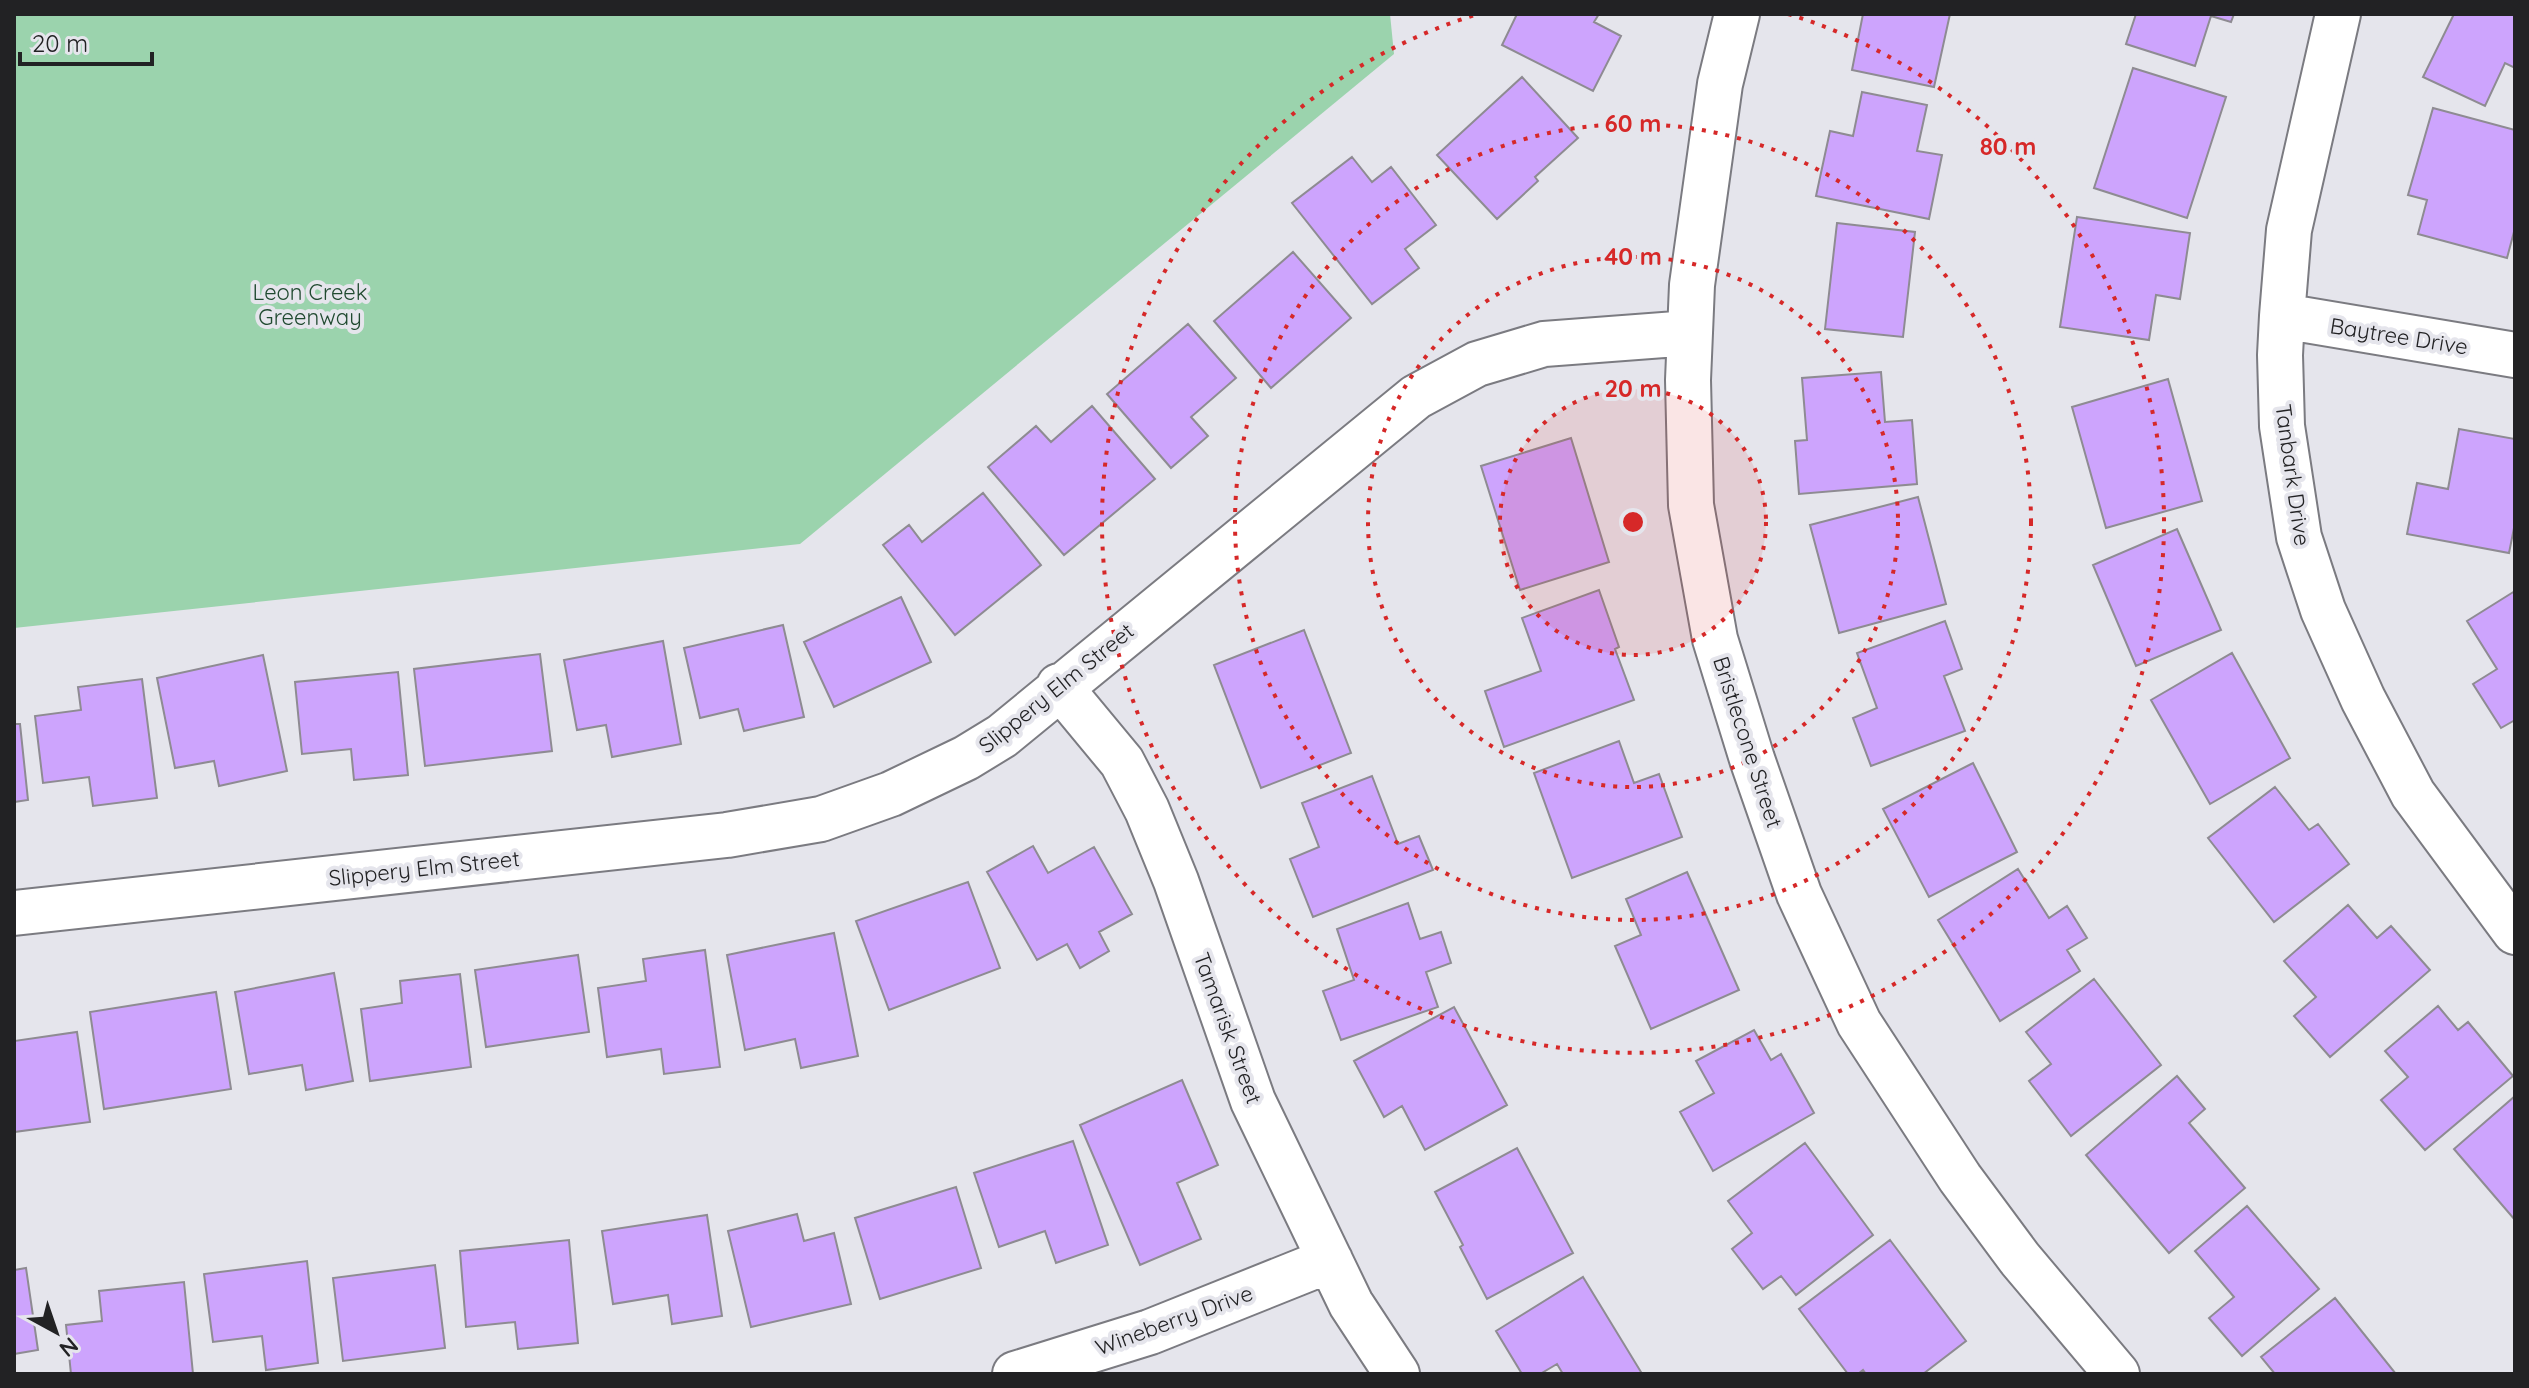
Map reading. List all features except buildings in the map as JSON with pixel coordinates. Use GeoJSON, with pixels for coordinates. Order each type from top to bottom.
{"type":"FeatureCollection","features":[{"type":"Feature","properties":{"kind":"street","name":"Bristlecone Street"},"geometry":{"type":"LineString","coordinates":[[1737,14],[1720,84],[1692,285],[1688,380],[1691,505],[1715,639],[1752,759],[1799,894],[1859,1023],[1960,1178],[2020,1259],[2117,1374]]}},
{"type":"Feature","properties":{"kind":"street","name":"Tanbark Drive"},"geometry":{"type":"LineString","coordinates":[[2338,14],[2289,230],[2282,316],[2282,426],[2299,537],[2323,610],[2363,699],[2413,794],[2515,932]]}},
{"type":"Feature","properties":{"kind":"street","name":"Baytree Drive"},"geometry":{"type":"LineString","coordinates":[[2282,316],[2515,355]]}},
{"type":"Feature","properties":{"kind":"street","name":"Slippery Elm Street"},"geometry":{"type":"LineString","coordinates":[[14,913],[727,835],[821,819],[891,794],[966,758],[1002,736],[1059,686],[1416,397],[1477,364],[1544,344],[1690,333]]}},
{"type":"Feature","properties":{"kind":"street","name":"Tamarisk Street"},"geometry":{"type":"LineString","coordinates":[[1059,686],[1122,762],[1147,810],[1176,881],[1253,1101],[1351,1304],[1397,1374]]}},
{"type":"Feature","properties":{"kind":"street","name":"Wineberry Drive"},"geometry":{"type":"LineString","coordinates":[[1015,1374],[1150,1332],[1330,1260]]}},
{"type":"Feature","properties":{"kind":"green space","name":"Leon Creek Greenway"},"geometry":{"type":"Polygon","coordinates":[[[14,14],[1390,14],[1394,54],[800,544],[14,628],[14,14]]]}}]}
